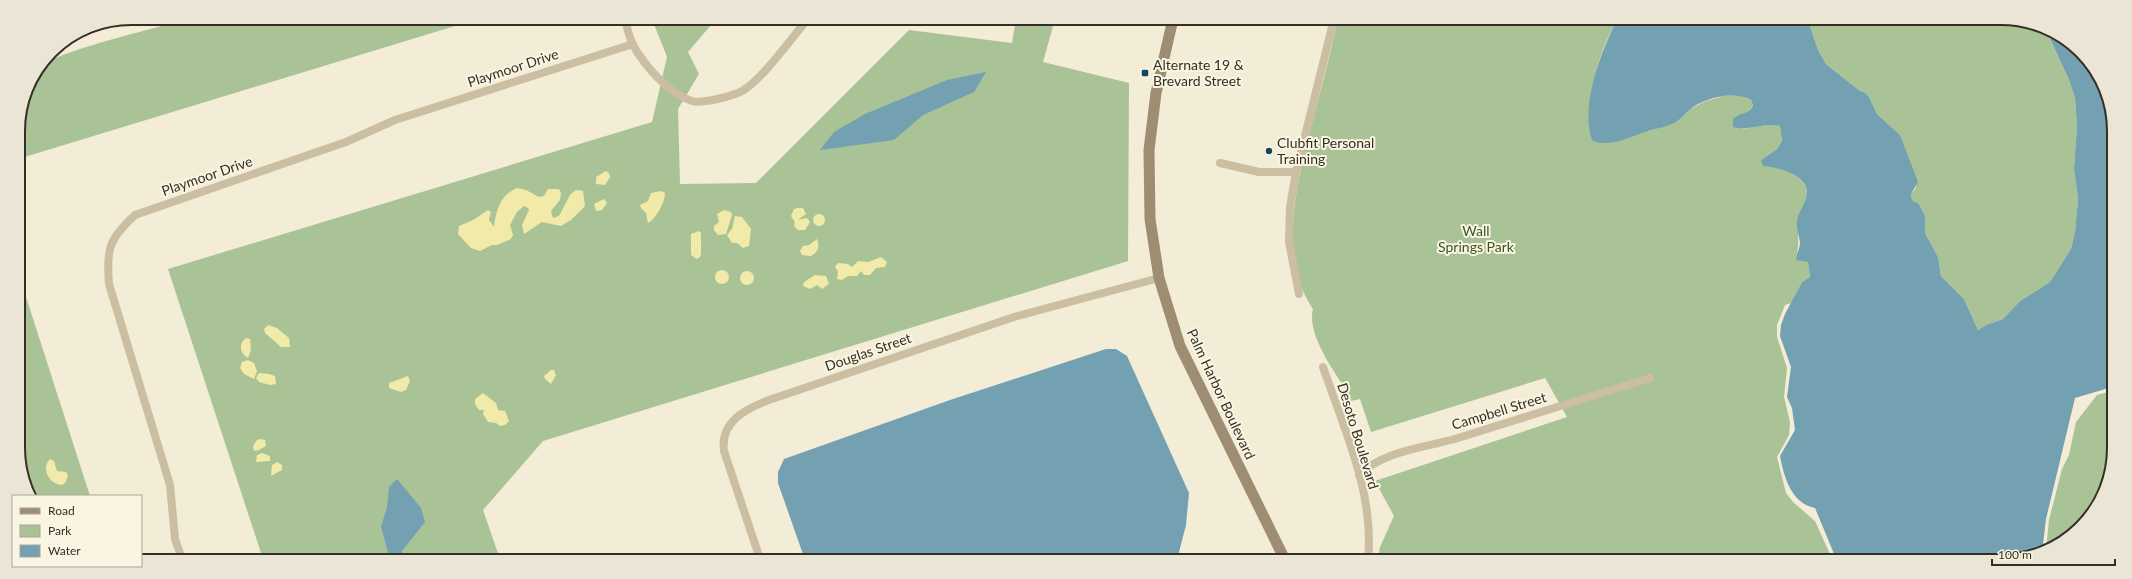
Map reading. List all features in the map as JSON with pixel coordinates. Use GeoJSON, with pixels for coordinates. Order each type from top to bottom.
{"type":"FeatureCollection","features":[{"type":"Feature","properties":{"kind":"main road","name":"Palm Harbor Boulevard"},"geometry":{"type":"LineString","coordinates":[[1172,25],[1155,97],[1149,150],[1150,220],[1159,278],[1180,346],[1282,554]]}},
{"type":"Feature","properties":{"kind":"street"},"geometry":{"type":"LineString","coordinates":[[627,25],[633,44],[644,61],[666,86],[692,101],[720,99],[741,91],[754,82],[803,25]]}},
{"type":"Feature","properties":{"kind":"street"},"geometry":{"type":"LineString","coordinates":[[1299,294],[1289,242],[1290,207],[1296,172],[1333,25]]}},
{"type":"Feature","properties":{"kind":"street","name":"Playmoor Drive"},"geometry":{"type":"LineString","coordinates":[[180,554],[175,539],[170,484],[109,284],[107,262],[109,248],[120,229],[135,215],[346,142],[396,120],[633,44]]}},
{"type":"Feature","properties":{"kind":"street"},"geometry":{"type":"LineString","coordinates":[[1220,163],[1259,172],[1296,172]]}},
{"type":"Feature","properties":{"kind":"street","name":"Douglas Street"},"geometry":{"type":"LineString","coordinates":[[758,554],[723,447],[725,432],[740,414],[769,400],[1014,317],[1159,278]]}},
{"type":"Feature","properties":{"kind":"street","name":"Desoto Boulevard"},"geometry":{"type":"LineString","coordinates":[[1323,367],[1359,475],[1369,536],[1368,554]]}},
{"type":"Feature","properties":{"kind":"street","name":"Campbell Street"},"geometry":{"type":"LineString","coordinates":[[1359,475],[1370,464],[1383,458],[1455,438],[1650,378]]}},
{"type":"Feature","properties":{"kind":"green space"},"geometry":{"type":"Polygon","coordinates":[[[167,25],[458,25],[25,157],[25,124],[27,110],[36,84],[53,59],[87,47],[167,25]]]}},
{"type":"Feature","properties":{"kind":"green space"},"geometry":{"type":"Polygon","coordinates":[[[654,25],[711,25],[688,52],[699,74],[678,109],[680,184],[756,183],[909,30],[1012,43],[1015,25],[1053,25],[1043,62],[1129,83],[1128,261],[543,441],[483,510],[498,554],[261,554],[168,269],[652,122],[667,57],[654,25]]]}},
{"type":"Feature","properties":{"kind":"green space","name":"Wall Springs Park"},"geometry":{"type":"Polygon","coordinates":[[[1337,25],[1615,25],[1605,45],[1595,75],[1590,106],[1590,133],[1648,131],[1675,122],[1688,110],[1706,101],[1724,96],[1739,95],[1751,100],[1753,105],[1748,111],[1735,116],[1743,129],[1773,124],[1780,126],[1782,141],[1777,149],[1761,160],[1797,176],[1806,188],[1807,195],[1798,227],[1798,249],[1796,258],[1798,260],[1808,262],[1810,277],[1802,282],[1791,303],[1785,305],[1777,325],[1777,337],[1787,368],[1784,397],[1790,422],[1789,435],[1777,457],[1786,493],[1793,502],[1815,521],[1830,554],[1379,554],[1380,547],[1394,516],[1375,481],[1567,417],[1545,378],[1371,432],[1360,399],[1351,401],[1350,396],[1318,342],[1312,319],[1313,309],[1301,287],[1295,262],[1293,237],[1294,210],[1298,183],[1337,25]]]}},
{"type":"Feature","properties":{"kind":"green space"},"geometry":{"type":"Polygon","coordinates":[[[1810,25],[2001,25],[2022,27],[2049,37],[2069,80],[2075,98],[2077,126],[2074,168],[2078,199],[2075,232],[2071,249],[2050,282],[2020,301],[2003,319],[1986,325],[1978,330],[1964,299],[1941,276],[1938,257],[1925,233],[1925,216],[1919,204],[1912,200],[1911,194],[1916,188],[1900,135],[1877,114],[1869,97],[1826,64],[1818,50],[1810,25]]]}},
{"type":"Feature","properties":{"kind":"green space"},"geometry":{"type":"Polygon","coordinates":[[[25,294],[90,495],[36,495],[33,489],[27,469],[25,448],[25,294]]]}},
{"type":"Feature","properties":{"kind":"green space"},"geometry":{"type":"Polygon","coordinates":[[[2107,392],[2107,448],[2105,469],[2101,482],[2093,501],[2085,513],[2071,528],[2047,544],[2049,520],[2062,469],[2069,455],[2076,422],[2097,395],[2107,392]]]}},
{"type":"Feature","properties":{"kind":"sand"},"geometry":{"type":"Polygon","coordinates":[[[606,171],[609,173],[610,177],[605,185],[596,184],[596,177],[606,171]]]}},
{"type":"Feature","properties":{"kind":"sand"},"geometry":{"type":"Polygon","coordinates":[[[517,188],[526,190],[539,197],[544,196],[548,189],[559,189],[561,193],[560,200],[551,211],[553,218],[559,216],[570,195],[576,190],[583,191],[585,206],[571,220],[561,226],[542,222],[524,234],[522,225],[529,210],[524,206],[517,212],[510,225],[513,235],[511,239],[497,245],[492,245],[480,251],[471,248],[458,234],[459,226],[473,220],[488,210],[491,212],[489,220],[494,227],[500,204],[511,191],[517,188]]]}},
{"type":"Feature","properties":{"kind":"sand"},"geometry":{"type":"Polygon","coordinates":[[[661,191],[665,193],[662,205],[654,218],[648,223],[646,213],[640,205],[648,201],[651,193],[661,191]]]}},
{"type":"Feature","properties":{"kind":"sand"},"geometry":{"type":"Polygon","coordinates":[[[604,199],[607,203],[602,210],[596,211],[594,204],[604,199]]]}},
{"type":"Feature","properties":{"kind":"sand"},"geometry":{"type":"Polygon","coordinates":[[[803,208],[806,214],[798,220],[807,218],[810,222],[805,230],[798,230],[794,226],[795,222],[791,216],[794,209],[803,208]]]}},
{"type":"Feature","properties":{"kind":"sand"},"geometry":{"type":"Polygon","coordinates":[[[724,210],[731,212],[732,215],[726,234],[718,235],[714,230],[714,226],[719,222],[717,214],[724,210]]]}},
{"type":"Feature","properties":{"kind":"sand"},"geometry":{"type":"Polygon","coordinates":[[[817,214],[821,214],[825,220],[821,226],[817,226],[813,222],[813,218],[817,214]]]}},
{"type":"Feature","properties":{"kind":"sand"},"geometry":{"type":"Polygon","coordinates":[[[735,216],[742,217],[751,229],[749,246],[743,248],[737,243],[732,243],[727,235],[732,229],[735,216]]]}},
{"type":"Feature","properties":{"kind":"sand"},"geometry":{"type":"Polygon","coordinates":[[[699,231],[701,233],[701,254],[697,259],[691,255],[691,234],[699,231]]]}},
{"type":"Feature","properties":{"kind":"sand"},"geometry":{"type":"Polygon","coordinates":[[[817,239],[818,249],[815,253],[811,256],[802,255],[800,251],[803,246],[809,245],[817,239]]]}},
{"type":"Feature","properties":{"kind":"sand"},"geometry":{"type":"Polygon","coordinates":[[[881,257],[887,262],[885,267],[876,268],[870,275],[864,275],[861,271],[857,276],[848,276],[842,280],[837,279],[838,272],[835,267],[838,263],[848,264],[852,267],[858,261],[868,262],[881,257]]]}},
{"type":"Feature","properties":{"kind":"sand"},"geometry":{"type":"Polygon","coordinates":[[[722,270],[727,272],[729,277],[727,282],[722,284],[717,282],[715,277],[717,272],[722,270]]]}},
{"type":"Feature","properties":{"kind":"sand"},"geometry":{"type":"Polygon","coordinates":[[[747,271],[752,273],[754,278],[752,283],[747,285],[742,283],[740,278],[742,273],[747,271]]]}},
{"type":"Feature","properties":{"kind":"sand"},"geometry":{"type":"Polygon","coordinates":[[[815,275],[826,276],[829,284],[822,289],[817,285],[810,289],[803,286],[804,282],[815,275]]]}},
{"type":"Feature","properties":{"kind":"sand"},"geometry":{"type":"Polygon","coordinates":[[[268,325],[277,328],[289,338],[290,347],[281,347],[265,333],[264,329],[268,325]]]}},
{"type":"Feature","properties":{"kind":"sand"},"geometry":{"type":"Polygon","coordinates":[[[246,338],[250,339],[251,350],[248,358],[243,354],[241,349],[243,340],[246,338]]]}},
{"type":"Feature","properties":{"kind":"sand"},"geometry":{"type":"Polygon","coordinates":[[[248,360],[254,363],[257,371],[254,379],[244,374],[240,368],[242,362],[248,360]]]}},
{"type":"Feature","properties":{"kind":"sand"},"geometry":{"type":"Polygon","coordinates":[[[551,370],[554,370],[556,375],[551,384],[545,379],[544,376],[551,370]]]}},
{"type":"Feature","properties":{"kind":"sand"},"geometry":{"type":"Polygon","coordinates":[[[259,373],[275,376],[276,384],[270,385],[259,382],[256,378],[259,373]]]}},
{"type":"Feature","properties":{"kind":"sand"},"geometry":{"type":"Polygon","coordinates":[[[408,376],[410,381],[406,390],[401,392],[389,388],[389,383],[408,376]]]}},
{"type":"Feature","properties":{"kind":"sand"},"geometry":{"type":"Polygon","coordinates":[[[483,393],[496,403],[498,410],[505,411],[509,421],[505,425],[500,426],[496,423],[488,422],[483,414],[484,410],[479,410],[475,404],[475,399],[483,393]]]}},
{"type":"Feature","properties":{"kind":"sand"},"geometry":{"type":"Polygon","coordinates":[[[257,440],[265,440],[266,446],[254,451],[253,446],[257,440]]]}},
{"type":"Feature","properties":{"kind":"sand"},"geometry":{"type":"Polygon","coordinates":[[[262,453],[270,456],[270,461],[256,462],[257,455],[262,453]]]}},
{"type":"Feature","properties":{"kind":"sand"},"geometry":{"type":"Polygon","coordinates":[[[50,459],[54,461],[57,471],[66,472],[68,475],[66,482],[62,485],[50,479],[46,472],[47,463],[50,459]]]}},
{"type":"Feature","properties":{"kind":"sand"},"geometry":{"type":"Polygon","coordinates":[[[277,462],[282,465],[282,470],[271,476],[272,465],[277,462]]]}},
{"type":"Feature","properties":{"kind":"water"},"geometry":{"type":"Polygon","coordinates":[[[1615,25],[1810,25],[1818,50],[1826,64],[1860,91],[1864,92],[1869,97],[1877,114],[1900,135],[1918,182],[1911,194],[1912,200],[1919,204],[1925,216],[1925,233],[1938,257],[1941,276],[1964,299],[1978,330],[1986,325],[2003,319],[2020,301],[2050,282],[2071,249],[2075,232],[2078,199],[2074,168],[2077,126],[2075,98],[2069,80],[2049,37],[2066,47],[2085,66],[2096,84],[2101,97],[2105,110],[2107,131],[2107,388],[2075,398],[2046,519],[2043,546],[2022,552],[2008,554],[1834,554],[1815,508],[1800,501],[1790,488],[1780,456],[1795,430],[1792,408],[1787,397],[1791,367],[1780,336],[1781,325],[1785,314],[1802,282],[1810,277],[1808,262],[1796,260],[1800,242],[1797,221],[1806,198],[1807,190],[1799,178],[1793,174],[1777,168],[1763,166],[1761,160],[1777,149],[1782,141],[1780,126],[1768,125],[1745,128],[1733,127],[1733,119],[1738,115],[1747,112],[1753,105],[1751,100],[1744,97],[1727,96],[1710,99],[1694,106],[1678,120],[1668,126],[1620,141],[1606,143],[1592,140],[1589,126],[1590,95],[1599,63],[1615,25]]]}},
{"type":"Feature","properties":{"kind":"water"},"geometry":{"type":"Polygon","coordinates":[[[986,72],[974,92],[923,115],[894,140],[820,150],[834,132],[865,114],[947,80],[986,72]]]}},
{"type":"Feature","properties":{"kind":"water"},"geometry":{"type":"Polygon","coordinates":[[[1106,349],[1116,349],[1127,356],[1189,493],[1186,525],[1179,554],[803,554],[778,483],[778,472],[784,459],[950,400],[1106,349]]]}},
{"type":"Feature","properties":{"kind":"water"},"geometry":{"type":"Polygon","coordinates":[[[397,479],[421,508],[425,522],[402,551],[402,554],[389,554],[381,527],[387,507],[389,487],[397,479]]]}},
{"type":"Feature","properties":{"kind":"place","name":"Alternate 19 & Brevard Street"},"geometry":{"type":"Point","coordinates":[1145,73]}},
{"type":"Feature","properties":{"kind":"place","name":"Clubfit Personal Training"},"geometry":{"type":"Point","coordinates":[1269,151]}}]}
